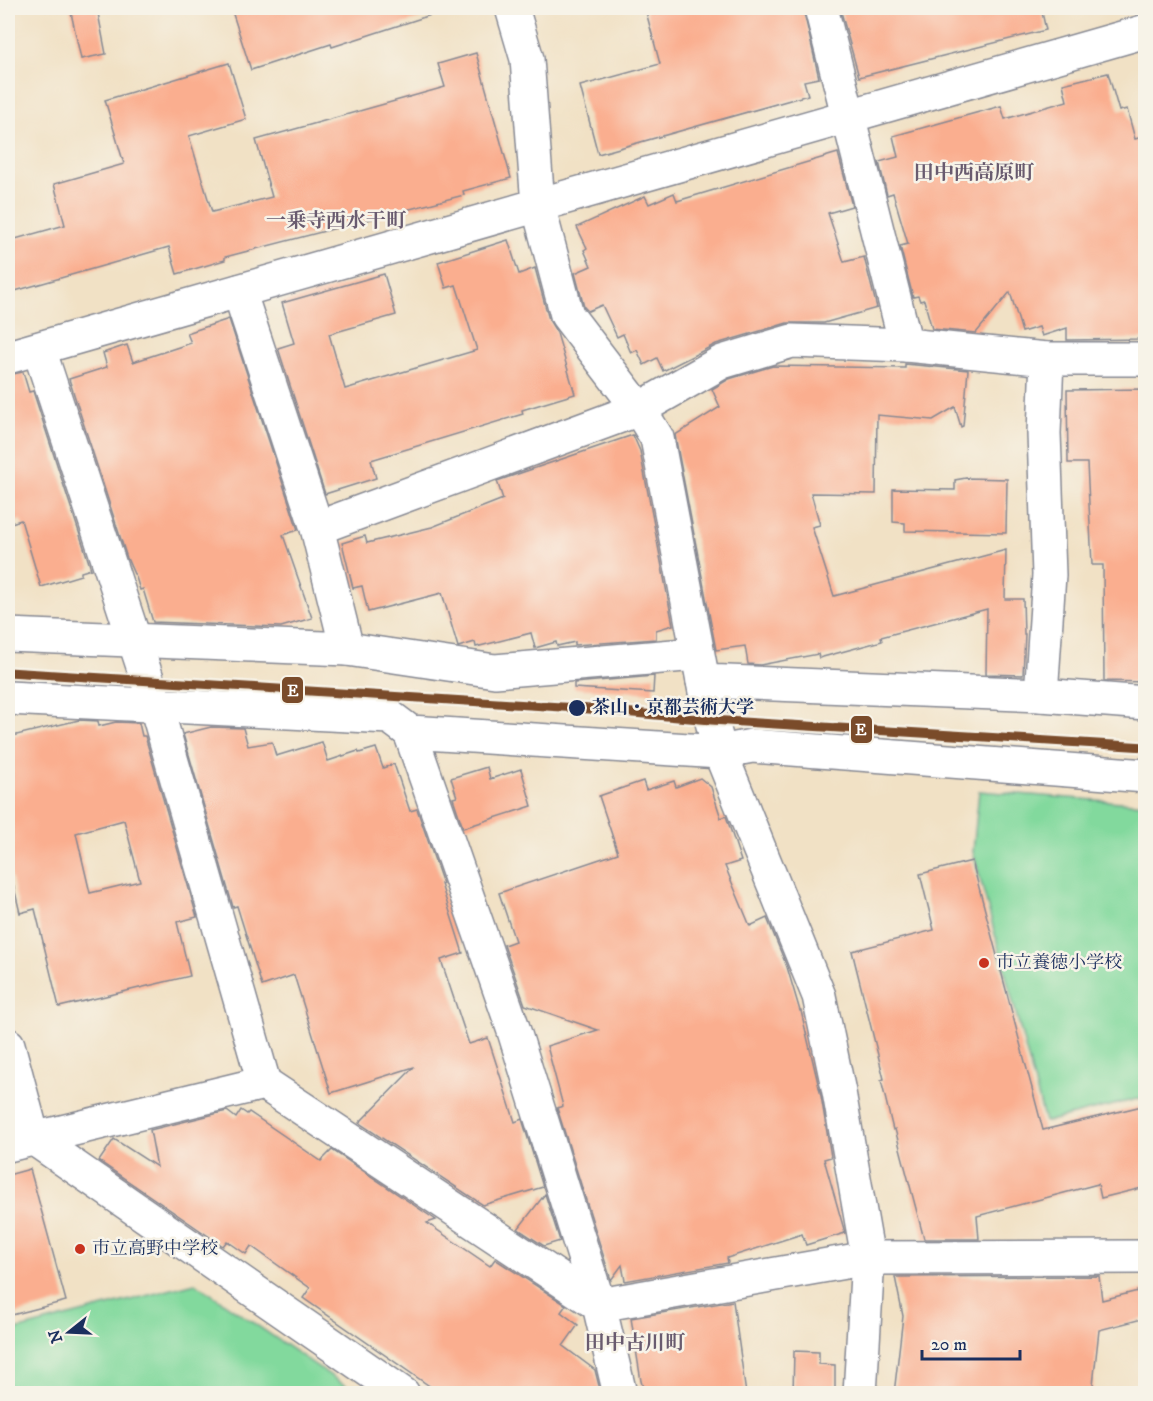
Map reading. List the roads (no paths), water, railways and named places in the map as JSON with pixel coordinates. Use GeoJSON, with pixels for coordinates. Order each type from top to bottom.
{"type":"FeatureCollection","features":[{"type":"Feature","properties":{"kind":"street"},"geometry":{"type":"LineString","coordinates":[[512,8],[527,59],[538,205],[567,315],[639,409],[657,438],[707,703],[720,752],[819,996],[839,1092],[868,1258],[860,1394]]}},
{"type":"Feature","properties":{"kind":"street"},"geometry":{"type":"LineString","coordinates":[[821,8],[906,345]]}},
{"type":"Feature","properties":{"kind":"street"},"geometry":{"type":"LineString","coordinates":[[1142,8],[1146,23]]}},
{"type":"Feature","properties":{"kind":"street"},"geometry":{"type":"LineString","coordinates":[[8,357],[1146,31]]}},
{"type":"Feature","properties":{"kind":"street"},"geometry":{"type":"LineString","coordinates":[[239,291],[317,528],[347,649]]}},
{"type":"Feature","properties":{"kind":"street"},"geometry":{"type":"LineString","coordinates":[[317,528],[639,409],[722,363],[792,341],[906,345],[1047,359],[1146,359]]}},
{"type":"Feature","properties":{"kind":"street"},"geometry":{"type":"LineString","coordinates":[[39,349],[156,706],[264,1083],[599,1305],[868,1258],[1146,1257]]}},
{"type":"Feature","properties":{"kind":"street"},"geometry":{"type":"LineString","coordinates":[[1041,695],[1049,575],[1044,433],[1047,359]]}},
{"type":"Feature","properties":{"kind":"street"},"geometry":{"type":"LineString","coordinates":[[8,635],[347,649],[495,670],[700,667],[1146,703]]}},
{"type":"Feature","properties":{"kind":"street"},"geometry":{"type":"LineString","coordinates":[[8,698],[390,717],[410,732],[720,752],[752,746],[1146,776]]}},
{"type":"Feature","properties":{"kind":"street"},"geometry":{"type":"LineString","coordinates":[[410,732],[513,1028],[599,1305],[620,1394]]}},
{"type":"Feature","properties":{"kind":"street"},"geometry":{"type":"LineString","coordinates":[[8,1045],[20,1142],[403,1394]]}},
{"type":"Feature","properties":{"kind":"street"},"geometry":{"type":"LineString","coordinates":[[20,1142],[264,1083]]}},
{"type":"Feature","properties":{"kind":"place","name":"茶山・京都芸術大学"},"geometry":{"type":"Point","coordinates":[577,708]}},
{"type":"Feature","properties":{"kind":"place","name":"市立養徳小学校"},"geometry":{"type":"Point","coordinates":[984,963]}},
{"type":"Feature","properties":{"kind":"place","name":"市立高野中学校"},"geometry":{"type":"Point","coordinates":[80,1249]}},
{"type":"Feature","properties":{"kind":"district","name":"田中西高原町"},"geometry":{"type":"Point","coordinates":[974,173]}},
{"type":"Feature","properties":{"kind":"district","name":"一乗寺西水干町"},"geometry":{"type":"Point","coordinates":[336,221]}},
{"type":"Feature","properties":{"kind":"district","name":"田中古川町"},"geometry":{"type":"Point","coordinates":[635,1343]}}]}
